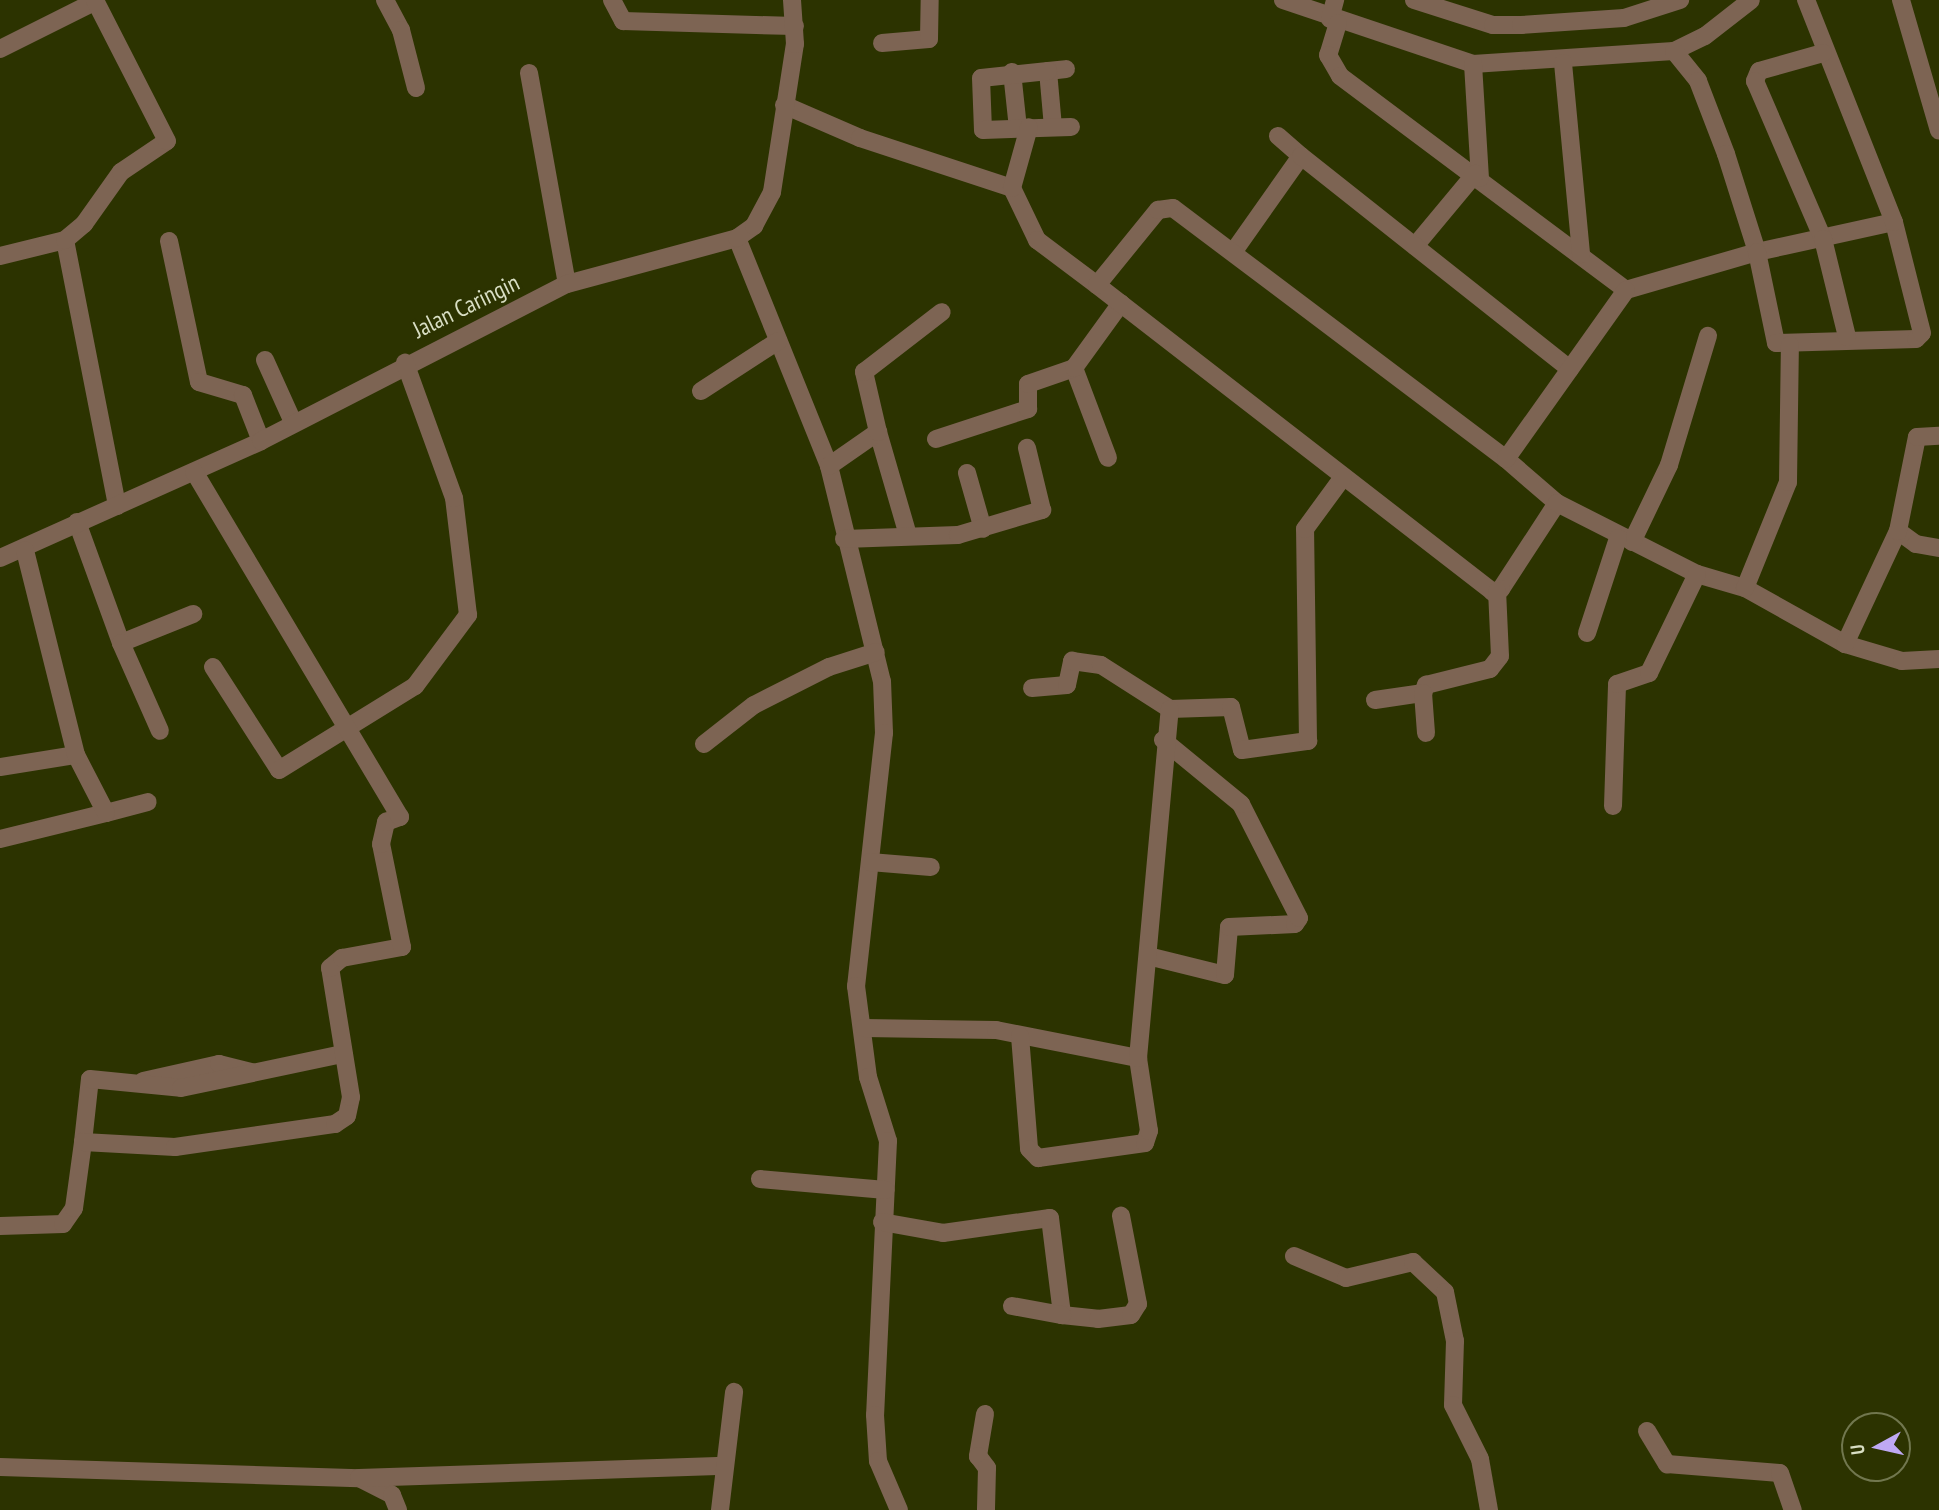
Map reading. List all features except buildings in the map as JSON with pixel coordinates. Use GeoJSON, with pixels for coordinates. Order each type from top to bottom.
{"type":"FeatureCollection","features":[{"type":"Feature","properties":{"kind":"street"},"geometry":{"type":"LineString","coordinates":[[0,49],[96,0],[169,134],[163,146],[121,172],[84,224],[65,240],[0,256]]}},
{"type":"Feature","properties":{"kind":"street"},"geometry":{"type":"LineString","coordinates":[[384,0],[401,30],[416,88]]}},
{"type":"Feature","properties":{"kind":"street"},"geometry":{"type":"LineString","coordinates":[[612,0],[623,21],[795,26]]}},
{"type":"Feature","properties":{"kind":"street"},"geometry":{"type":"LineString","coordinates":[[792,0],[795,26],[766,208],[737,238],[829,467],[845,539],[876,652],[884,733],[856,986],[864,1028],[868,1077],[886,1120],[877,1438],[878,1461],[899,1510]]}},
{"type":"Feature","properties":{"kind":"street"},"geometry":{"type":"LineString","coordinates":[[882,43],[929,39],[930,0]]}},
{"type":"Feature","properties":{"kind":"street"},"geometry":{"type":"LineString","coordinates":[[1283,0],[1334,21],[1473,64],[1563,63],[1674,51],[1705,36],[1751,0]]}},
{"type":"Feature","properties":{"kind":"street"},"geometry":{"type":"LineString","coordinates":[[1335,0],[1328,55],[1340,76],[1478,176],[1626,290]]}},
{"type":"Feature","properties":{"kind":"street"},"geometry":{"type":"LineString","coordinates":[[1674,51],[1698,81],[1757,252],[1770,334],[1776,343],[1790,345],[1847,337],[1921,336],[1894,222],[1823,53],[1806,0]]}},
{"type":"Feature","properties":{"kind":"street"},"geometry":{"type":"LineString","coordinates":[[1902,0],[1936,104],[1939,131]]}},
{"type":"Feature","properties":{"kind":"street"},"geometry":{"type":"LineString","coordinates":[[1421,1],[1507,25],[1624,18],[1669,2]]}},
{"type":"Feature","properties":{"kind":"street"},"geometry":{"type":"LineString","coordinates":[[1823,53],[1759,71],[1755,81],[1823,239],[1847,337]]}},
{"type":"Feature","properties":{"kind":"street"},"geometry":{"type":"LineString","coordinates":[[1563,63],[1581,254]]}},
{"type":"Feature","properties":{"kind":"street"},"geometry":{"type":"LineString","coordinates":[[1415,246],[1478,176],[1473,64]]}},
{"type":"Feature","properties":{"kind":"street"},"geometry":{"type":"LineString","coordinates":[[1057,70],[1062,127],[982,128],[979,80],[1012,72],[1057,70]]}},
{"type":"Feature","properties":{"kind":"street"},"geometry":{"type":"LineString","coordinates":[[1012,72],[1023,127],[1012,188],[1037,240],[1485,590],[1497,590]]}},
{"type":"Feature","properties":{"kind":"street"},"geometry":{"type":"LineString","coordinates":[[529,73],[567,285]]}},
{"type":"Feature","properties":{"kind":"street"},"geometry":{"type":"LineString","coordinates":[[784,104],[860,138],[1012,188]]}},
{"type":"Feature","properties":{"kind":"street"},"geometry":{"type":"LineString","coordinates":[[1278,136],[1570,369]]}},
{"type":"Feature","properties":{"kind":"street"},"geometry":{"type":"LineString","coordinates":[[1234,251],[1301,156]]}},
{"type":"Feature","properties":{"kind":"street"},"geometry":{"type":"LineString","coordinates":[[1097,285],[1165,207],[1234,251],[1506,459],[1557,503],[1625,540],[1697,574],[1745,588],[1845,644],[1902,661],[1939,659]]}},
{"type":"Feature","properties":{"kind":"street"},"geometry":{"type":"LineString","coordinates":[[1506,459],[1626,290],[1757,252],[1894,222]]}},
{"type":"Feature","properties":{"kind":"street","name":"Jalan Caringin"},"geometry":{"type":"LineString","coordinates":[[0,558],[25,550],[77,522],[261,441],[405,363],[567,285],[737,238]]}},
{"type":"Feature","properties":{"kind":"street"},"geometry":{"type":"LineString","coordinates":[[65,240],[117,506]]}},
{"type":"Feature","properties":{"kind":"street"},"geometry":{"type":"LineString","coordinates":[[169,241],[199,382],[243,395],[261,441]]}},
{"type":"Feature","properties":{"kind":"street"},"geometry":{"type":"LineString","coordinates":[[936,439],[1020,415],[1028,409],[1028,384],[1074,368],[1121,303]]}},
{"type":"Feature","properties":{"kind":"street"},"geometry":{"type":"LineString","coordinates":[[908,535],[878,432],[864,372],[942,312]]}},
{"type":"Feature","properties":{"kind":"street"},"geometry":{"type":"LineString","coordinates":[[1587,634],[1625,540],[1669,465],[1708,336]]}},
{"type":"Feature","properties":{"kind":"street"},"geometry":{"type":"LineString","coordinates":[[701,391],[778,341]]}},
{"type":"Feature","properties":{"kind":"street"},"geometry":{"type":"LineString","coordinates":[[1745,588],[1788,482],[1790,345]]}},
{"type":"Feature","properties":{"kind":"street"},"geometry":{"type":"LineString","coordinates":[[265,360],[293,422]]}},
{"type":"Feature","properties":{"kind":"street"},"geometry":{"type":"LineString","coordinates":[[213,667],[279,770],[348,731],[415,686],[468,615],[454,498],[405,363]]}},
{"type":"Feature","properties":{"kind":"street"},"geometry":{"type":"LineString","coordinates":[[1074,368],[1108,458]]}},
{"type":"Feature","properties":{"kind":"street"},"geometry":{"type":"LineString","coordinates":[[829,467],[878,432]]}},
{"type":"Feature","properties":{"kind":"street"},"geometry":{"type":"LineString","coordinates":[[1845,644],[1898,531],[1917,437],[1939,436]]}},
{"type":"Feature","properties":{"kind":"street"},"geometry":{"type":"LineString","coordinates":[[845,539],[983,529],[1042,510],[1027,448]]}},
{"type":"Feature","properties":{"kind":"street"},"geometry":{"type":"LineString","coordinates":[[83,1142],[175,1147],[335,1124],[351,1106],[330,968],[342,958],[402,947],[381,844],[386,822],[401,817],[194,472]]}},
{"type":"Feature","properties":{"kind":"street"},"geometry":{"type":"LineString","coordinates":[[967,473],[983,529]]}},
{"type":"Feature","properties":{"kind":"street"},"geometry":{"type":"LineString","coordinates":[[1032,688],[1067,685],[1075,660],[1101,665],[1170,709],[1231,707],[1242,750],[1310,739],[1305,529],[1343,477]]}},
{"type":"Feature","properties":{"kind":"street"},"geometry":{"type":"LineString","coordinates":[[1426,733],[1423,693],[1426,685],[1490,669],[1500,656],[1497,590],[1557,503]]}},
{"type":"Feature","properties":{"kind":"street"},"geometry":{"type":"LineString","coordinates":[[77,522],[121,643],[160,731]]}},
{"type":"Feature","properties":{"kind":"street"},"geometry":{"type":"LineString","coordinates":[[1898,531],[1916,544],[1939,548]]}},
{"type":"Feature","properties":{"kind":"street"},"geometry":{"type":"LineString","coordinates":[[25,550],[76,755],[106,813]]}},
{"type":"Feature","properties":{"kind":"street"},"geometry":{"type":"LineString","coordinates":[[1613,806],[1617,684],[1649,673],[1697,574]]}},
{"type":"Feature","properties":{"kind":"street"},"geometry":{"type":"LineString","coordinates":[[121,643],[193,614]]}},
{"type":"Feature","properties":{"kind":"street"},"geometry":{"type":"LineString","coordinates":[[704,744],[754,705],[829,667],[876,652]]}},
{"type":"Feature","properties":{"kind":"street"},"geometry":{"type":"LineString","coordinates":[[1375,700],[1423,693]]}},
{"type":"Feature","properties":{"kind":"street"},"geometry":{"type":"LineString","coordinates":[[1020,1037],[1029,1149],[1038,1158],[1145,1143],[1149,1131],[1138,1058],[1152,957],[1150,877],[1163,740],[1170,709]]}},
{"type":"Feature","properties":{"kind":"street"},"geometry":{"type":"LineString","coordinates":[[1152,957],[1225,975],[1229,927],[1295,924],[1299,918],[1241,804],[1163,740]]}},
{"type":"Feature","properties":{"kind":"street"},"geometry":{"type":"LineString","coordinates":[[0,767],[76,755]]}},
{"type":"Feature","properties":{"kind":"street"},"geometry":{"type":"LineString","coordinates":[[0,839],[148,802]]}},
{"type":"Feature","properties":{"kind":"street"},"geometry":{"type":"LineString","coordinates":[[870,862],[931,867]]}},
{"type":"Feature","properties":{"kind":"street"},"geometry":{"type":"LineString","coordinates":[[864,1028],[996,1030],[1020,1037],[1138,1058]]}},
{"type":"Feature","properties":{"kind":"street"},"geometry":{"type":"LineString","coordinates":[[0,1226],[63,1224],[74,1208],[83,1142],[86,1083],[143,1081],[181,1088],[342,1054]]}},
{"type":"Feature","properties":{"kind":"street"},"geometry":{"type":"LineString","coordinates":[[760,1179],[886,1190]]}},
{"type":"Feature","properties":{"kind":"street"},"geometry":{"type":"LineString","coordinates":[[1012,1306],[1098,1320],[1135,1312],[1121,1216]]}},
{"type":"Feature","properties":{"kind":"street"},"geometry":{"type":"LineString","coordinates":[[882,1222],[943,1233],[1050,1218],[1062,1315]]}},
{"type":"Feature","properties":{"kind":"street"},"geometry":{"type":"LineString","coordinates":[[1294,1256],[1346,1278],[1413,1262],[1445,1293],[1455,1341],[1453,1405],[1480,1459],[1489,1510]]}},
{"type":"Feature","properties":{"kind":"street"},"geometry":{"type":"LineString","coordinates":[[720,1510],[734,1392]]}},
{"type":"Feature","properties":{"kind":"street"},"geometry":{"type":"LineString","coordinates":[[985,1414],[978,1456],[987,1468],[986,1510]]}},
{"type":"Feature","properties":{"kind":"street"},"geometry":{"type":"LineString","coordinates":[[1647,1431],[1667,1464],[1780,1473],[1793,1510]]}},
{"type":"Feature","properties":{"kind":"street"},"geometry":{"type":"LineString","coordinates":[[0,1466],[359,1478],[725,1466]]}},
{"type":"Feature","properties":{"kind":"street"},"geometry":{"type":"LineString","coordinates":[[359,1478],[392,1496],[398,1510]]}}]}
